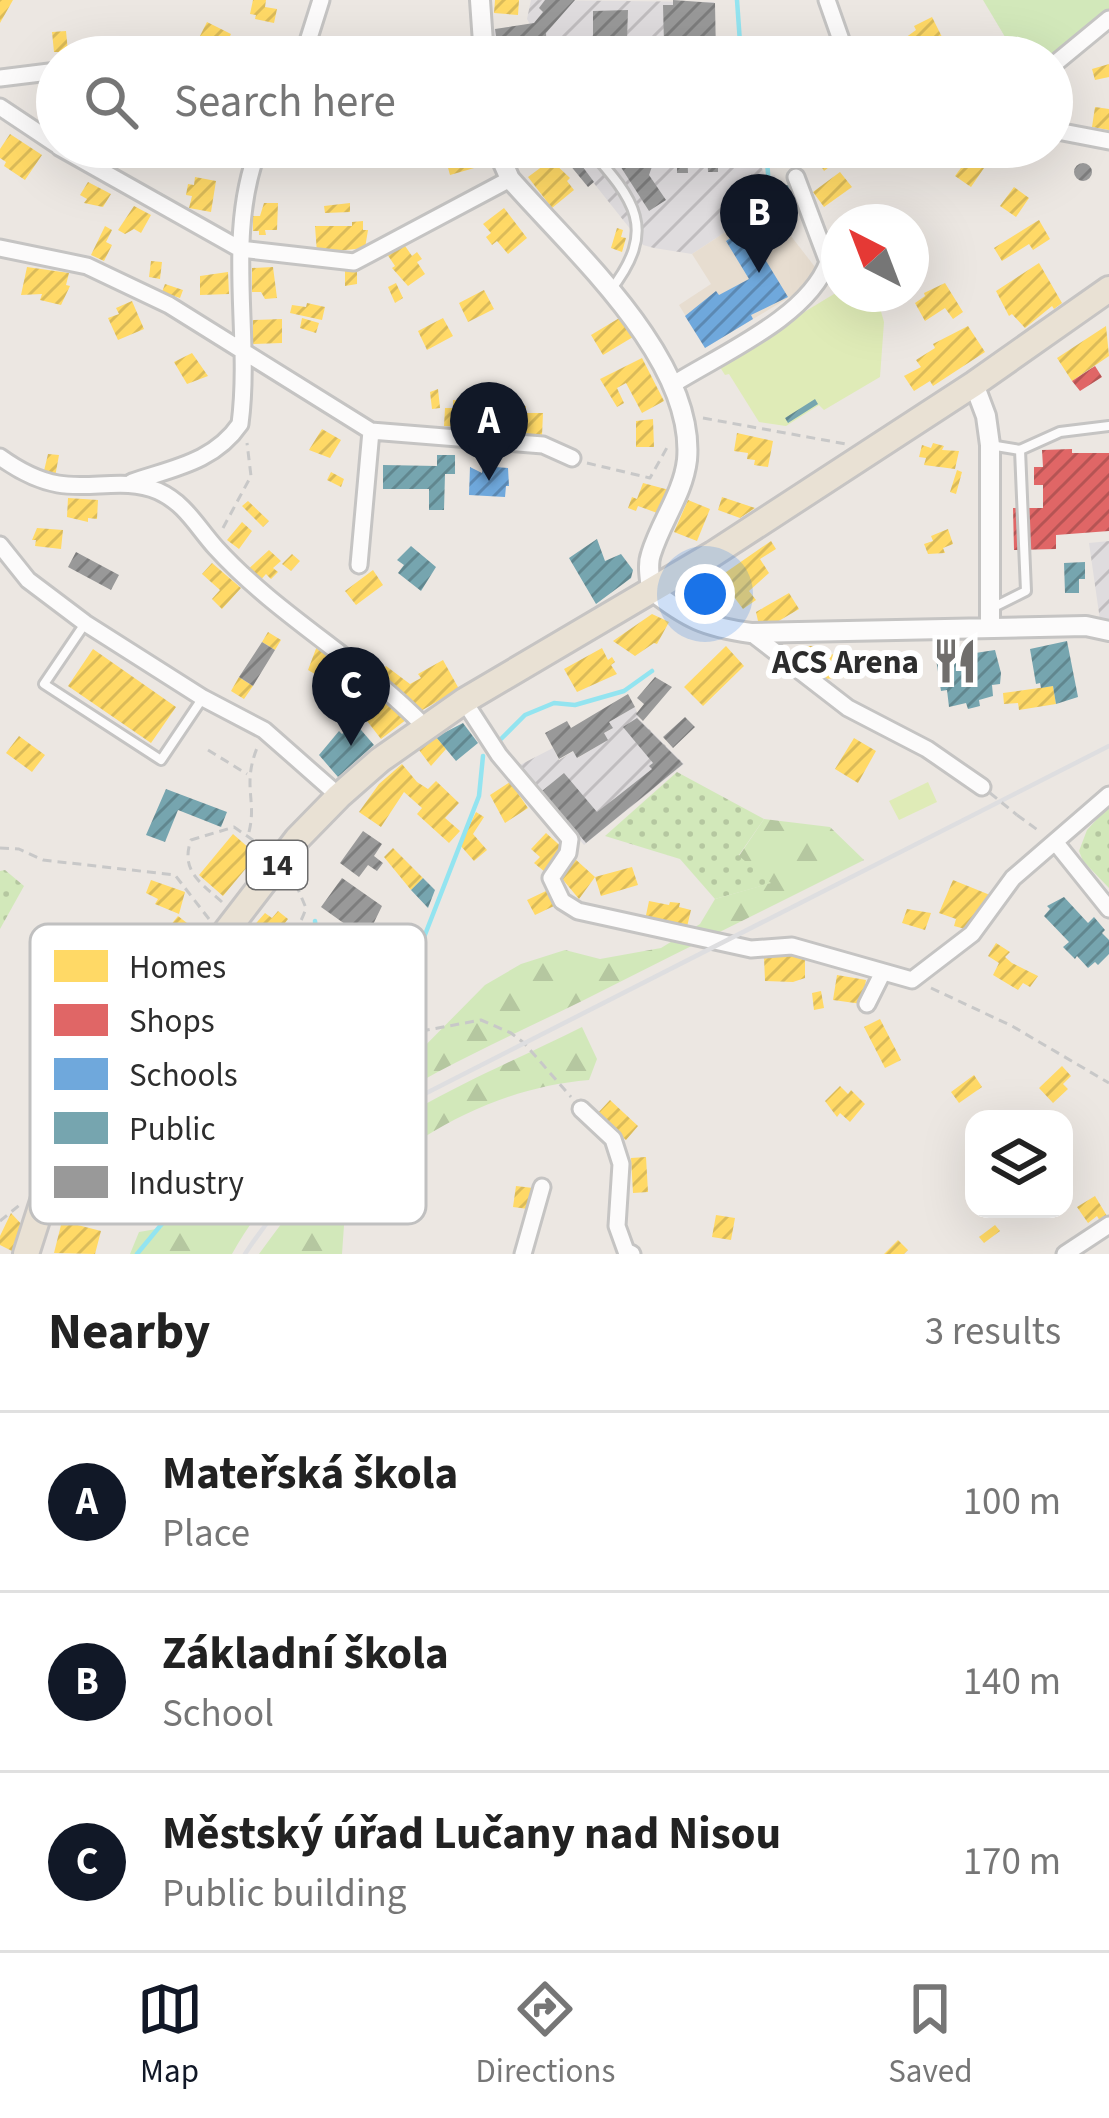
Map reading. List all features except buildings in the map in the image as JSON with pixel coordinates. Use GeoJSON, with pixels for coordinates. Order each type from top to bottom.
{"type":"FeatureCollection","features":[{"type":"Feature","properties":{"kind":"main road","name":"14"},"geometry":{"type":"LineString","coordinates":[[230,924],[339,796],[425,727],[871,451],[1109,289]]}},
{"type":"Feature","properties":{"kind":"main road","name":"14"},"geometry":{"type":"LineString","coordinates":[[26,1254],[36,1224]]}},
{"type":"Feature","properties":{"kind":"street"},"geometry":{"type":"LineString","coordinates":[[310,36],[321,0]]}},
{"type":"Feature","properties":{"kind":"street"},"geometry":{"type":"LineString","coordinates":[[480,0],[483,36]]}},
{"type":"Feature","properties":{"kind":"street"},"geometry":{"type":"LineString","coordinates":[[827,0],[840,36]]}},
{"type":"Feature","properties":{"kind":"street"},"geometry":{"type":"LineString","coordinates":[[1073,49],[1109,19]]}},
{"type":"Feature","properties":{"kind":"street"},"geometry":{"type":"LineString","coordinates":[[0,78],[36,73]]}},
{"type":"Feature","properties":{"kind":"street"},"geometry":{"type":"LineString","coordinates":[[0,107],[36,131]]}},
{"type":"Feature","properties":{"kind":"street"},"geometry":{"type":"LineString","coordinates":[[1073,134],[1109,141]]}},
{"type":"Feature","properties":{"kind":"street"},"geometry":{"type":"LineString","coordinates":[[97,168],[240,249],[354,262],[510,179]]}},
{"type":"Feature","properties":{"kind":"street"},"geometry":{"type":"LineString","coordinates":[[129,483],[212,453],[240,424],[240,249],[251,168]]}},
{"type":"Feature","properties":{"kind":"street"},"geometry":{"type":"LineString","coordinates":[[505,168],[652,341],[672,385],[686,425],[684,480],[649,558],[651,590],[687,618],[717,629],[751,633],[874,633],[990,617],[1109,631]]}},
{"type":"Feature","properties":{"kind":"street"},"geometry":{"type":"LineString","coordinates":[[672,385],[800,305],[820,283],[828,262],[796,177]]}},
{"type":"Feature","properties":{"kind":"street"},"geometry":{"type":"LineString","coordinates":[[0,248],[87,266],[169,305],[371,431],[543,445],[572,458]]}},
{"type":"Feature","properties":{"kind":"street"},"geometry":{"type":"LineString","coordinates":[[974,384],[990,445],[990,617]]}},
{"type":"Feature","properties":{"kind":"street"},"geometry":{"type":"LineString","coordinates":[[359,565],[371,431]]}},
{"type":"Feature","properties":{"kind":"street"},"geometry":{"type":"LineString","coordinates":[[0,458],[24,474],[59,485],[129,483],[159,491],[190,512],[214,546],[275,606],[395,696],[425,727]]}},
{"type":"Feature","properties":{"kind":"street"},"geometry":{"type":"LineString","coordinates":[[0,545],[28,580],[85,623],[203,698],[264,730],[339,796]]}},
{"type":"Feature","properties":{"kind":"street"},"geometry":{"type":"LineString","coordinates":[[751,633],[848,708],[927,749],[986,790]]}},
{"type":"Feature","properties":{"kind":"street"},"geometry":{"type":"LineString","coordinates":[[464,701],[500,755],[570,839],[568,854],[551,878],[562,901],[578,911],[751,949],[792,946],[913,980],[972,934],[1013,878],[1109,795]]}},
{"type":"Feature","properties":{"kind":"street"},"geometry":{"type":"LineString","coordinates":[[1056,842],[1109,909]]}},
{"type":"Feature","properties":{"kind":"street"},"geometry":{"type":"LineString","coordinates":[[867,1004],[883,972]]}},
{"type":"Feature","properties":{"kind":"street"},"geometry":{"type":"LineString","coordinates":[[581,1109],[613,1139],[621,1164],[617,1226],[626,1251],[632,1254]]}},
{"type":"Feature","properties":{"kind":"street"},"geometry":{"type":"LineString","coordinates":[[524,1254],[542,1187]]}},
{"type":"Feature","properties":{"kind":"street"},"geometry":{"type":"LineString","coordinates":[[1066,1254],[1109,1226]]}},
{"type":"Feature","properties":{"kind":"lane"},"geometry":{"type":"LineString","coordinates":[[607,168],[639,219],[631,263],[609,292]]}},
{"type":"Feature","properties":{"kind":"lane"},"geometry":{"type":"LineString","coordinates":[[990,445],[1020,450],[1060,432],[1109,426]]}},
{"type":"Feature","properties":{"kind":"lane"},"geometry":{"type":"LineString","coordinates":[[990,617],[1026,591],[1020,450]]}},
{"type":"Feature","properties":{"kind":"lane"},"geometry":{"type":"LineString","coordinates":[[85,623],[44,684],[161,760],[203,698]]}},
{"type":"Feature","properties":{"kind":"path"},"geometry":{"type":"LineString","coordinates":[[214,546],[251,476],[242,407]]}},
{"type":"Feature","properties":{"kind":"path"},"geometry":{"type":"LineString","coordinates":[[572,458],[650,478],[675,429],[706,417],[871,451]]}},
{"type":"Feature","properties":{"kind":"path"},"geometry":{"type":"LineString","coordinates":[[248,834],[252,820],[247,774],[264,730]]}},
{"type":"Feature","properties":{"kind":"path"},"geometry":{"type":"LineString","coordinates":[[208,750],[247,774]]}},
{"type":"Feature","properties":{"kind":"path"},"geometry":{"type":"LineString","coordinates":[[986,790],[1056,842]]}},
{"type":"Feature","properties":{"kind":"path"},"geometry":{"type":"LineString","coordinates":[[218,924],[185,860],[190,840],[235,827],[280,861],[299,885],[306,908],[300,924]]}},
{"type":"Feature","properties":{"kind":"path"},"geometry":{"type":"LineString","coordinates":[[0,848],[20,849],[43,860],[175,875],[216,924]]}},
{"type":"Feature","properties":{"kind":"path"},"geometry":{"type":"LineString","coordinates":[[913,980],[1012,1026],[1109,1083]]}},
{"type":"Feature","properties":{"kind":"path"},"geometry":{"type":"LineString","coordinates":[[426,1030],[481,1020],[512,1033],[581,1109]]}},
{"type":"Feature","properties":{"kind":"shaded area"},"geometry":{"type":"Polygon","coordinates":[[[531,0],[714,2],[715,36],[491,36],[490,30],[530,24],[531,0]]]}},
{"type":"Feature","properties":{"kind":"shaded area"},"geometry":{"type":"Polygon","coordinates":[[[582,168],[762,168],[765,177],[775,175],[778,187],[746,201],[727,231],[692,254],[643,245],[582,168]]]}},
{"type":"Feature","properties":{"kind":"shaded area"},"geometry":{"type":"Polygon","coordinates":[[[772,187],[777,218],[815,267],[812,279],[808,286],[705,348],[679,305],[711,284],[692,254],[727,231],[745,201],[772,187]]]}},
{"type":"Feature","properties":{"kind":"shaded area"},"geometry":{"type":"Polygon","coordinates":[[[1109,541],[1109,623],[1100,620],[1089,543],[1109,541]]]}},
{"type":"Feature","properties":{"kind":"shaded area"},"geometry":{"type":"Polygon","coordinates":[[[635,707],[639,719],[684,764],[584,845],[516,767],[553,748],[559,760],[574,751],[578,758],[607,740],[604,733],[612,729],[609,722],[635,707]]]}},
{"type":"Feature","properties":{"kind":"green space"},"geometry":{"type":"Polygon","coordinates":[[[983,0],[1109,0],[1109,10],[1073,40],[1073,36],[1004,36],[983,0]]]}},
{"type":"Feature","properties":{"kind":"green space"},"geometry":{"type":"Polygon","coordinates":[[[821,302],[821,312],[881,312],[884,322],[880,377],[786,426],[759,422],[718,364],[821,302]]]}},
{"type":"Feature","properties":{"kind":"green space"},"geometry":{"type":"Polygon","coordinates":[[[677,772],[764,819],[739,855],[772,883],[715,899],[680,859],[605,836],[677,772]]]}},
{"type":"Feature","properties":{"kind":"green space"},"geometry":{"type":"Polygon","coordinates":[[[928,782],[937,802],[899,820],[889,801],[928,782]]]}},
{"type":"Feature","properties":{"kind":"green space"},"geometry":{"type":"Polygon","coordinates":[[[1109,806],[1109,888],[1079,851],[1087,830],[1109,806]]]}},
{"type":"Feature","properties":{"kind":"green space"},"geometry":{"type":"Polygon","coordinates":[[[764,819],[830,827],[864,860],[426,1078],[426,1045],[485,985],[521,964],[565,950],[600,959],[661,948],[700,924],[715,899],[771,883],[739,856],[764,819]]]}},
{"type":"Feature","properties":{"kind":"green space"},"geometry":{"type":"Polygon","coordinates":[[[0,871],[24,886],[0,929],[0,871]]]}},
{"type":"Feature","properties":{"kind":"green space"},"geometry":{"type":"Polygon","coordinates":[[[582,1027],[597,1059],[589,1080],[521,1093],[426,1135],[426,1105],[582,1027]]]}},
{"type":"Feature","properties":{"kind":"green space"},"geometry":{"type":"Polygon","coordinates":[[[162,1224],[252,1224],[232,1254],[130,1254],[139,1232],[162,1228],[162,1224]]]}},
{"type":"Feature","properties":{"kind":"green space"},"geometry":{"type":"Polygon","coordinates":[[[282,1224],[344,1224],[342,1254],[259,1254],[282,1224]]]}},
{"type":"Feature","properties":{"kind":"waterway"},"geometry":{"type":"LineString","coordinates":[[737,0],[740,36]]}},
{"type":"Feature","properties":{"kind":"waterway"},"geometry":{"type":"LineString","coordinates":[[768,168],[770,200]]}},
{"type":"Feature","properties":{"kind":"waterway"},"geometry":{"type":"LineString","coordinates":[[501,739],[525,715],[554,703],[575,705],[624,691],[652,671]]}},
{"type":"Feature","properties":{"kind":"waterway"},"geometry":{"type":"LineString","coordinates":[[426,932],[479,796],[483,756]]}},
{"type":"Feature","properties":{"kind":"waterway"},"geometry":{"type":"LineString","coordinates":[[137,1254],[162,1224]]}},
{"type":"Feature","properties":{"kind":"railway"},"geometry":{"type":"LineString","coordinates":[[426,1093],[1109,746]]}},
{"type":"Feature","properties":{"kind":"railway"},"geometry":{"type":"LineString","coordinates":[[245,1254],[267,1224]]}},
{"type":"Feature","properties":{"kind":"place","name":"Základní škola"},"geometry":{"type":"Point","coordinates":[759,273]}},
{"type":"Feature","properties":{"kind":"place","name":"Mateřská škola"},"geometry":{"type":"Point","coordinates":[489,481]}},
{"type":"Feature","properties":{"kind":"place","name":"ACS Arena"},"geometry":{"type":"Point","coordinates":[955,661]}},
{"type":"Feature","properties":{"kind":"place","name":"Městský úřad Lučany nad Nisou"},"geometry":{"type":"Point","coordinates":[351,746]}}]}
